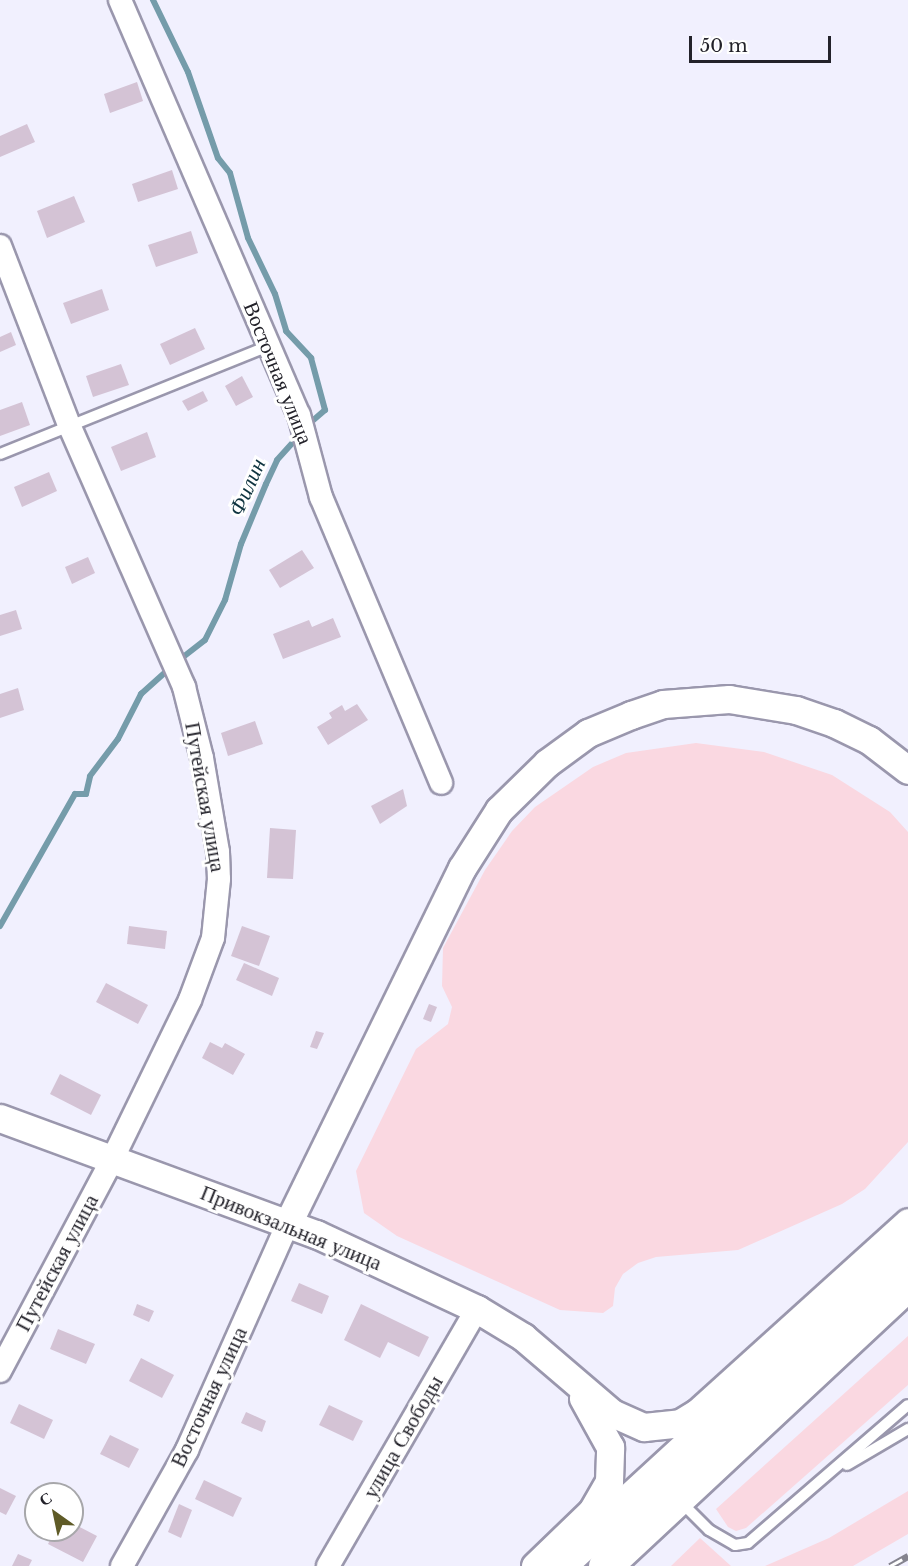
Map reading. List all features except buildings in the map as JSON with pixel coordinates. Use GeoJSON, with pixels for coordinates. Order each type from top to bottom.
{"type":"FeatureCollection","features":[{"type":"Feature","properties":{"kind":"highway"},"geometry":{"type":"LineString","coordinates":[[558,1566],[908,1244]]}},
{"type":"Feature","properties":{"kind":"highway"},"geometry":{"type":"LineString","coordinates":[[605,1566],[908,1283]]}},
{"type":"Feature","properties":{"kind":"street","name":"Восточная улица"},"geometry":{"type":"LineString","coordinates":[[120,0],[299,415],[321,497],[441,783]]}},
{"type":"Feature","properties":{"kind":"street","name":"Путейская улица"},"geometry":{"type":"LineString","coordinates":[[0,246],[70,427],[184,687],[218,852],[218,912],[206,962],[190,1000],[112,1160],[0,1371]]}},
{"type":"Feature","properties":{"kind":"street"},"geometry":{"type":"LineString","coordinates":[[288,1223],[462,868],[499,810],[547,763],[588,734],[631,715],[663,704],[729,699],[787,708],[834,723],[869,740],[908,770]]}},
{"type":"Feature","properties":{"kind":"street","name":"Привокзальная улица"},"geometry":{"type":"LineString","coordinates":[[0,1118],[288,1223],[477,1309],[524,1337],[565,1372]]}},
{"type":"Feature","properties":{"kind":"street"},"geometry":{"type":"LineString","coordinates":[[565,1372],[598,1402],[629,1422],[662,1427],[680,1423],[698,1412],[908,1222]]}},
{"type":"Feature","properties":{"kind":"street","name":"Восточная улица"},"geometry":{"type":"LineString","coordinates":[[122,1566],[187,1450],[288,1223]]}},
{"type":"Feature","properties":{"kind":"street","name":"улица Свободы"},"geometry":{"type":"LineString","coordinates":[[328,1566],[477,1309]]}},
{"type":"Feature","properties":{"kind":"street"},"geometry":{"type":"LineString","coordinates":[[535,1566],[592,1511],[603,1495],[611,1464],[605,1433],[565,1372]]}},
{"type":"Feature","properties":{"kind":"lane"},"geometry":{"type":"LineString","coordinates":[[0,454],[269,346]]}},
{"type":"Feature","properties":{"kind":"lane"},"geometry":{"type":"LineString","coordinates":[[678,1498],[709,1530],[735,1545],[757,1538],[908,1405]]}},
{"type":"Feature","properties":{"kind":"lane"},"geometry":{"type":"LineString","coordinates":[[824,1479],[908,1429]]}},
{"type":"Feature","properties":{"kind":"shaded area"},"geometry":{"type":"Polygon","coordinates":[[[696,743],[764,752],[832,775],[890,812],[908,832],[908,1142],[865,1189],[842,1204],[738,1250],[656,1257],[638,1263],[623,1274],[615,1288],[613,1306],[603,1313],[560,1310],[397,1236],[364,1213],[356,1171],[416,1049],[448,1024],[452,1007],[442,986],[443,948],[485,870],[512,831],[535,807],[593,767],[626,753],[696,743]]]}},
{"type":"Feature","properties":{"kind":"shaded area"},"geometry":{"type":"Polygon","coordinates":[[[908,1336],[908,1385],[746,1528],[736,1531],[728,1527],[716,1509],[908,1336]]]}},
{"type":"Feature","properties":{"kind":"shaded area"},"geometry":{"type":"Polygon","coordinates":[[[908,1491],[908,1534],[853,1566],[765,1566],[829,1538],[908,1491]]]}},
{"type":"Feature","properties":{"kind":"shaded area"},"geometry":{"type":"Polygon","coordinates":[[[700,1538],[731,1566],[671,1566],[700,1538]]]}},
{"type":"Feature","properties":{"kind":"waterway","name":"Филин"},"geometry":{"type":"LineString","coordinates":[[153,0],[188,72],[218,158],[230,173],[248,238],[275,294],[286,331],[311,358],[325,410],[308,425]]}},
{"type":"Feature","properties":{"kind":"waterway","name":"Филин"},"geometry":{"type":"LineString","coordinates":[[178,661],[205,640],[225,600],[241,544],[266,484],[277,460],[298,437]]}},
{"type":"Feature","properties":{"kind":"waterway","name":"Филин"},"geometry":{"type":"LineString","coordinates":[[0,926],[75,794],[86,794],[90,776],[118,739],[141,694],[170,668]]}},
{"type":"Feature","properties":{"kind":"railway"},"geometry":{"type":"LineString","coordinates":[[890,1566],[908,1556]]}}]}
